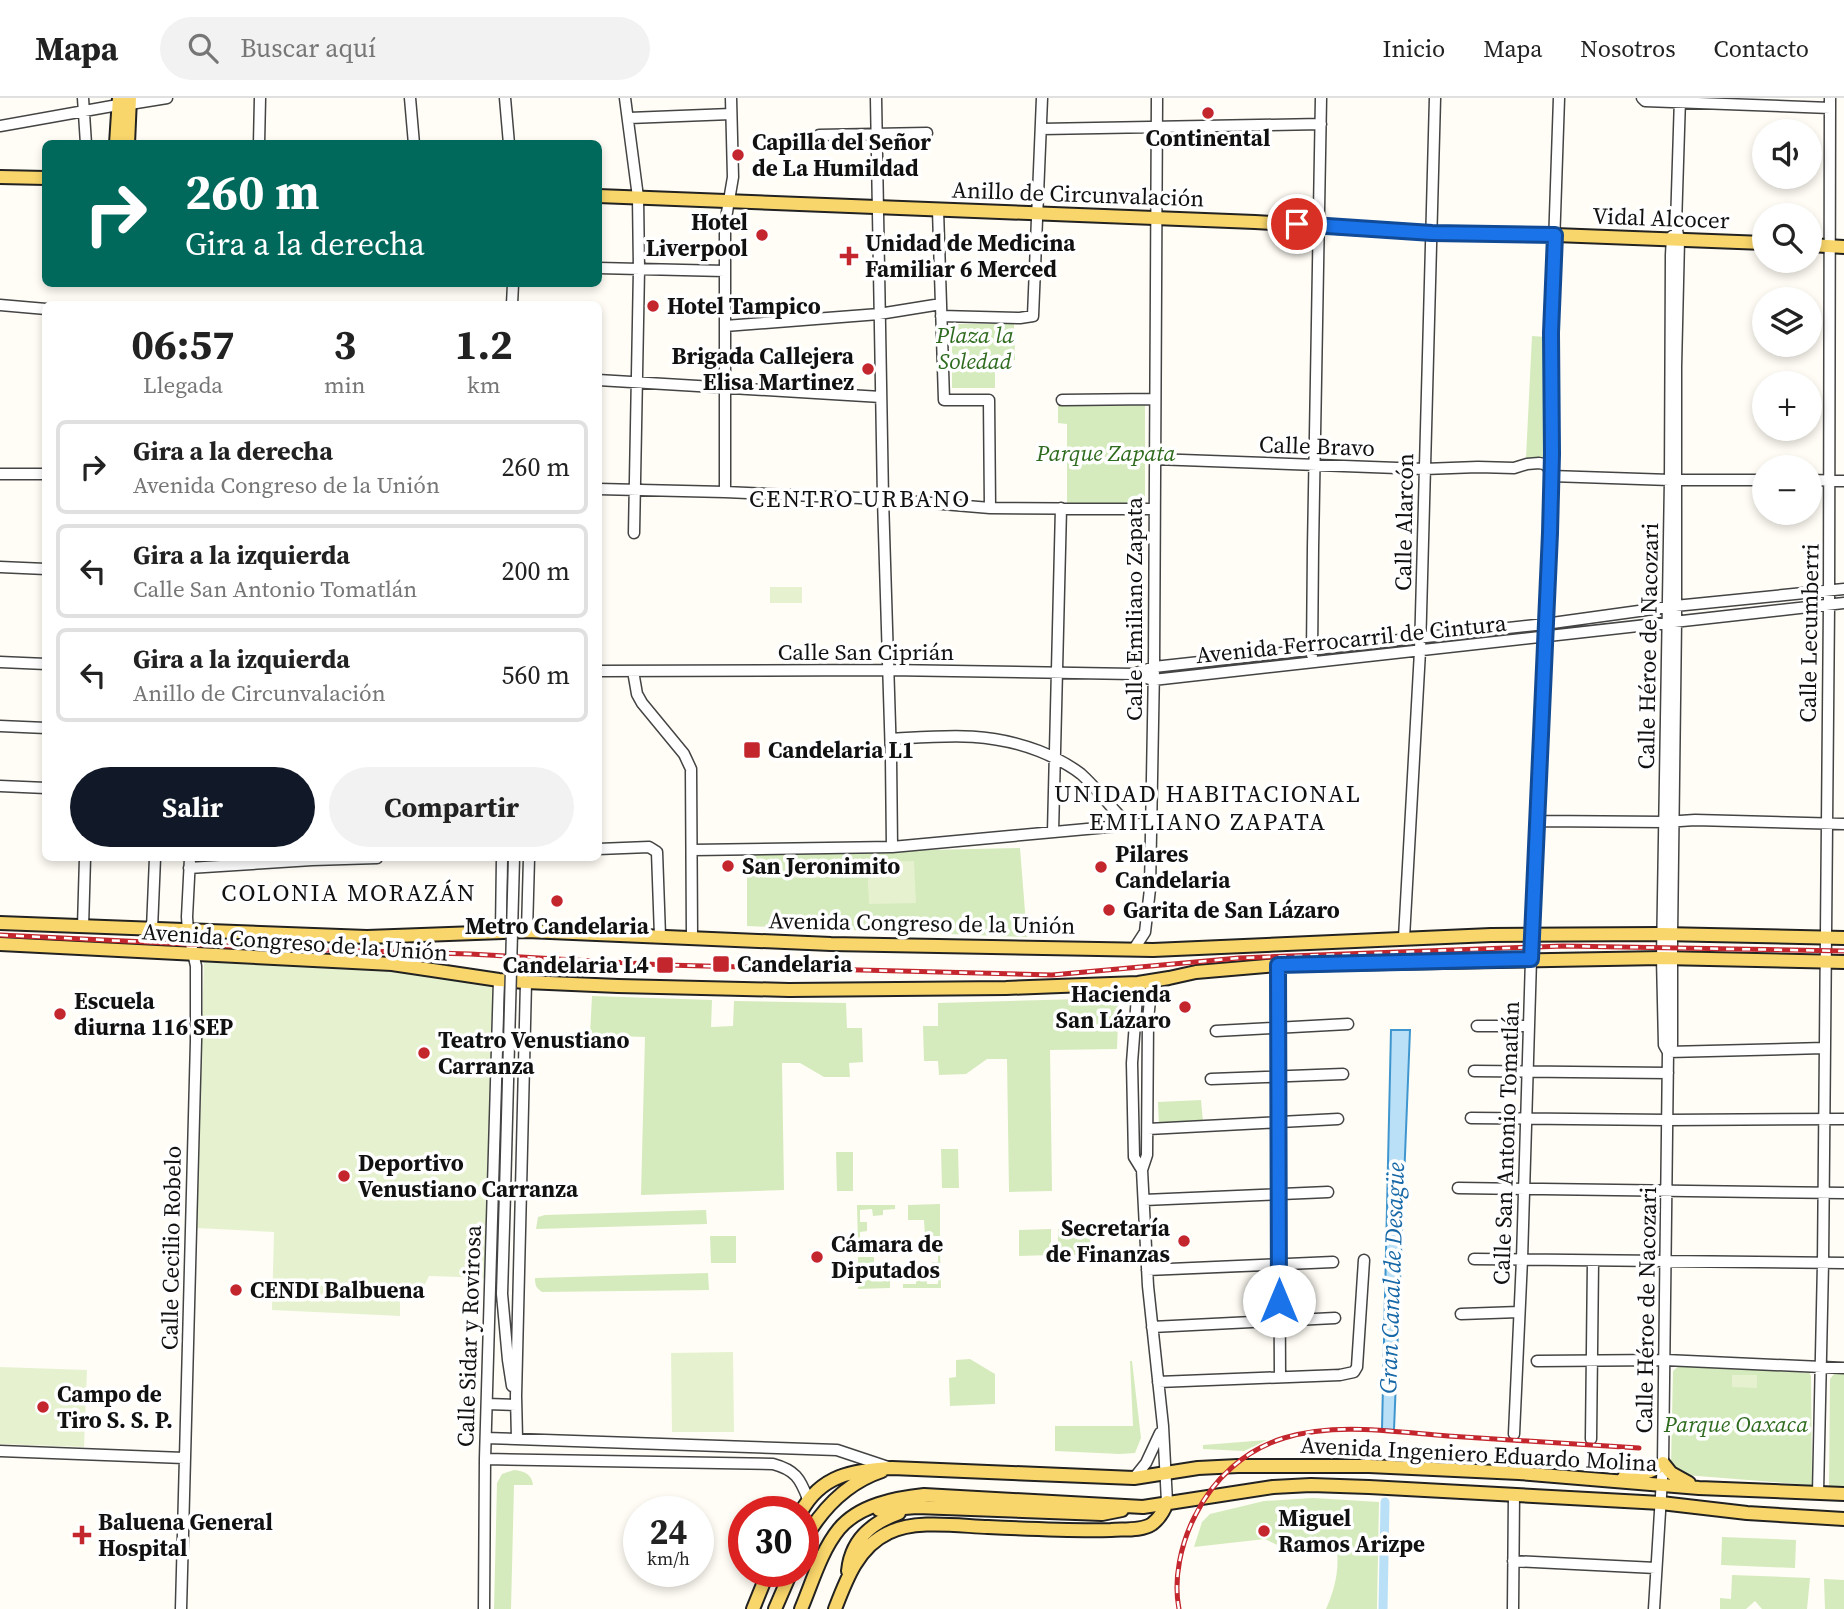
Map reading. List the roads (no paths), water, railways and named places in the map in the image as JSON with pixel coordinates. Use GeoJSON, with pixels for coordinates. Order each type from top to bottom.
{"type":"FeatureCollection","features":[{"type":"Feature","properties":{"kind":"main road"},"geometry":{"type":"LineString","coordinates":[[117,140],[124,101]]}},
{"type":"Feature","properties":{"kind":"main road"},"geometry":{"type":"LineString","coordinates":[[124,101],[128,140]]}},
{"type":"Feature","properties":{"kind":"main road"},"geometry":{"type":"LineString","coordinates":[[0,177],[42,178]]}},
{"type":"Feature","properties":{"kind":"main road","name":"Anillo de Circunvalación"},"geometry":{"type":"LineString","coordinates":[[602,196],[1318,225],[1432,233],[1555,235]]}},
{"type":"Feature","properties":{"kind":"main road","name":"Vidal Alcocer"},"geometry":{"type":"LineString","coordinates":[[1555,235],[1752,243]]}},
{"type":"Feature","properties":{"kind":"main road"},"geometry":{"type":"LineString","coordinates":[[1822,246],[1844,247]]}},
{"type":"Feature","properties":{"kind":"main road","name":"Avenida Congreso de la Unión"},"geometry":{"type":"LineString","coordinates":[[0,923],[379,937],[527,931],[844,944],[1153,950],[1532,934],[1844,938]]}},
{"type":"Feature","properties":{"kind":"main road"},"geometry":{"type":"LineString","coordinates":[[57,947],[83,927]]}},
{"type":"Feature","properties":{"kind":"main road","name":"Avenida Congreso de la Unión"},"geometry":{"type":"LineString","coordinates":[[0,944],[392,964],[526,982],[789,990],[1006,988],[1138,982],[1196,972],[1278,965],[1667,958],[1844,962]]}},
{"type":"Feature","properties":{"kind":"main road"},"geometry":{"type":"LineString","coordinates":[[1612,1480],[1659,1468],[1663,1462],[1676,1477],[1699,1488]]}},
{"type":"Feature","properties":{"kind":"main road","name":"Avenida Ingeniero Eduardo Molina"},"geometry":{"type":"LineString","coordinates":[[892,1468],[1135,1478],[1198,1468],[1238,1466],[1419,1467],[1699,1488],[1844,1494]]}},
{"type":"Feature","properties":{"kind":"main road"},"geometry":{"type":"LineString","coordinates":[[811,1496],[823,1485],[841,1476],[892,1468]]}},
{"type":"Feature","properties":{"kind":"main road"},"geometry":{"type":"LineString","coordinates":[[819,1517],[845,1491],[877,1473],[892,1468]]}},
{"type":"Feature","properties":{"kind":"main road","name":"Avenida Ingeniero Eduardo Molina"},"geometry":{"type":"LineString","coordinates":[[801,1609],[826,1550],[840,1528],[859,1513],[877,1504],[897,1498],[924,1495],[1143,1507],[1273,1487],[1311,1485],[1419,1488],[1661,1503],[1747,1513],[1844,1519]]}},
{"type":"Feature","properties":{"kind":"main road"},"geometry":{"type":"LineString","coordinates":[[835,1609],[848,1575],[863,1553],[887,1533],[902,1527],[941,1525],[1080,1531],[1136,1529],[1151,1525],[1163,1514],[1167,1502]]}},
{"type":"Feature","properties":{"kind":"main road"},"geometry":{"type":"LineString","coordinates":[[848,1575],[849,1558],[860,1538],[886,1518],[917,1507]]}},
{"type":"Feature","properties":{"kind":"main road"},"geometry":{"type":"LineString","coordinates":[[859,1513],[917,1507],[1102,1514],[1143,1507]]}},
{"type":"Feature","properties":{"kind":"main road"},"geometry":{"type":"LineString","coordinates":[[753,1609],[762,1587]]}},
{"type":"Feature","properties":{"kind":"main road"},"geometry":{"type":"LineString","coordinates":[[775,1609],[785,1587]]}},
{"type":"Feature","properties":{"kind":"street"},"geometry":{"type":"LineString","coordinates":[[83,98],[86,140]]}},
{"type":"Feature","properties":{"kind":"street"},"geometry":{"type":"LineString","coordinates":[[0,126],[124,101],[167,98]]}},
{"type":"Feature","properties":{"kind":"street"},"geometry":{"type":"LineString","coordinates":[[259,140],[260,98]]}},
{"type":"Feature","properties":{"kind":"street"},"geometry":{"type":"LineString","coordinates":[[410,98],[414,140]]}},
{"type":"Feature","properties":{"kind":"street"},"geometry":{"type":"LineString","coordinates":[[505,98],[509,140]]}},
{"type":"Feature","properties":{"kind":"street"},"geometry":{"type":"LineString","coordinates":[[625,98],[638,197],[634,533]]}},
{"type":"Feature","properties":{"kind":"street"},"geometry":{"type":"LineString","coordinates":[[725,492],[725,224],[733,177],[731,98]]}},
{"type":"Feature","properties":{"kind":"street"},"geometry":{"type":"LineString","coordinates":[[876,98],[892,847]]}},
{"type":"Feature","properties":{"kind":"street"},"geometry":{"type":"LineString","coordinates":[[942,316],[1033,316],[1042,98]]}},
{"type":"Feature","properties":{"kind":"street","name":"Calle Emiliano Zapata"},"geometry":{"type":"LineString","coordinates":[[1134,949],[1145,932],[1150,889],[1152,823],[1157,98]]}},
{"type":"Feature","properties":{"kind":"street"},"geometry":{"type":"LineString","coordinates":[[1312,663],[1321,98]]}},
{"type":"Feature","properties":{"kind":"street","name":"Calle Alarcón"},"geometry":{"type":"LineString","coordinates":[[1404,938],[1420,651],[1435,98]]}},
{"type":"Feature","properties":{"kind":"street","name":"Calle San Antonio Tomatlán"},"geometry":{"type":"LineString","coordinates":[[1514,1434],[1551,476],[1551,333],[1559,98]]}},
{"type":"Feature","properties":{"kind":"street"},"geometry":{"type":"LineString","coordinates":[[1642,98],[1645,101],[1830,103]]}},
{"type":"Feature","properties":{"kind":"street","name":"Calle Héroe de Nacozari"},"geometry":{"type":"LineString","coordinates":[[1654,1609],[1663,1462],[1665,1360],[1668,1052],[1664,1045],[1676,367],[1675,240],[1680,100]]}},
{"type":"Feature","properties":{"kind":"street","name":"Calle Lecumberri"},"geometry":{"type":"LineString","coordinates":[[1818,1493],[1824,1193],[1830,103]]}},
{"type":"Feature","properties":{"kind":"street"},"geometry":{"type":"LineString","coordinates":[[629,118],[731,114]]}},
{"type":"Feature","properties":{"kind":"street"},"geometry":{"type":"LineString","coordinates":[[1041,129],[1321,124]]}},
{"type":"Feature","properties":{"kind":"street"},"geometry":{"type":"LineString","coordinates":[[819,135],[927,133]]}},
{"type":"Feature","properties":{"kind":"street"},"geometry":{"type":"LineString","coordinates":[[938,210],[944,400],[989,400],[990,508]]}},
{"type":"Feature","properties":{"kind":"street"},"geometry":{"type":"LineString","coordinates":[[602,268],[725,271]]}},
{"type":"Feature","properties":{"kind":"street"},"geometry":{"type":"LineString","coordinates":[[725,326],[879,314],[941,304]]}},
{"type":"Feature","properties":{"kind":"street"},"geometry":{"type":"LineString","coordinates":[[0,305],[42,309]]}},
{"type":"Feature","properties":{"kind":"street"},"geometry":{"type":"LineString","coordinates":[[602,380],[881,397]]}},
{"type":"Feature","properties":{"kind":"street"},"geometry":{"type":"LineString","coordinates":[[1062,400],[1154,399]]}},
{"type":"Feature","properties":{"kind":"street","name":"Calle Bravo"},"geometry":{"type":"LineString","coordinates":[[1154,459],[1424,469],[1514,468],[1539,463],[1548,467],[1551,476],[1752,480]]}},
{"type":"Feature","properties":{"kind":"street"},"geometry":{"type":"LineString","coordinates":[[0,474],[42,474]]}},
{"type":"Feature","properties":{"kind":"street"},"geometry":{"type":"LineString","coordinates":[[1822,480],[1844,481]]}},
{"type":"Feature","properties":{"kind":"street"},"geometry":{"type":"LineString","coordinates":[[602,489],[883,499],[990,508],[1154,509]]}},
{"type":"Feature","properties":{"kind":"street"},"geometry":{"type":"LineString","coordinates":[[1053,832],[1061,509]]}},
{"type":"Feature","properties":{"kind":"street"},"geometry":{"type":"LineString","coordinates":[[0,567],[42,569]]}},
{"type":"Feature","properties":{"kind":"street","name":"Avenida Ferrocarril de Cintura"},"geometry":{"type":"LineString","coordinates":[[1154,667],[1844,589]]}},
{"type":"Feature","properties":{"kind":"street","name":"Avenida Ferrocarril de Cintura"},"geometry":{"type":"LineString","coordinates":[[1153,680],[1844,603]]}},
{"type":"Feature","properties":{"kind":"street"},"geometry":{"type":"LineString","coordinates":[[0,662],[42,664]]}},
{"type":"Feature","properties":{"kind":"street","name":"Calle San Ciprián"},"geometry":{"type":"LineString","coordinates":[[1134,674],[1154,667]]}},
{"type":"Feature","properties":{"kind":"street","name":"Calle San Ciprián"},"geometry":{"type":"LineString","coordinates":[[602,671],[888,670],[1134,674],[1153,680]]}},
{"type":"Feature","properties":{"kind":"street"},"geometry":{"type":"LineString","coordinates":[[633,671],[637,694],[642,703],[684,754],[691,769],[692,937]]}},
{"type":"Feature","properties":{"kind":"street"},"geometry":{"type":"LineString","coordinates":[[0,726],[42,728]]}},
{"type":"Feature","properties":{"kind":"street"},"geometry":{"type":"LineString","coordinates":[[891,739],[976,736],[1023,745],[1055,757],[1078,772],[1129,825]]}},
{"type":"Feature","properties":{"kind":"street"},"geometry":{"type":"LineString","coordinates":[[0,786],[42,788]]}},
{"type":"Feature","properties":{"kind":"street"},"geometry":{"type":"LineString","coordinates":[[1538,821],[1695,820],[1844,824]]}},
{"type":"Feature","properties":{"kind":"street"},"geometry":{"type":"LineString","coordinates":[[693,850],[892,847],[1152,823]]}},
{"type":"Feature","properties":{"kind":"street"},"geometry":{"type":"LineString","coordinates":[[602,849],[649,847],[657,852],[660,936]]}},
{"type":"Feature","properties":{"kind":"street"},"geometry":{"type":"LineString","coordinates":[[83,927],[85,861]]}},
{"type":"Feature","properties":{"kind":"street"},"geometry":{"type":"LineString","coordinates":[[152,929],[155,861]]}},
{"type":"Feature","properties":{"kind":"street"},"geometry":{"type":"LineString","coordinates":[[190,863],[251,861]]}},
{"type":"Feature","properties":{"kind":"street"},"geometry":{"type":"LineString","coordinates":[[501,932],[502,861]]}},
{"type":"Feature","properties":{"kind":"street","name":"Calle Sidar y Rovirosa"},"geometry":{"type":"LineString","coordinates":[[502,1294],[514,861]]}},
{"type":"Feature","properties":{"kind":"street"},"geometry":{"type":"LineString","coordinates":[[527,931],[528,861]]}},
{"type":"Feature","properties":{"kind":"street","name":"Calle Cecilio Robelo"},"geometry":{"type":"LineString","coordinates":[[181,1609],[197,966],[187,917],[190,863]]}},
{"type":"Feature","properties":{"kind":"street"},"geometry":{"type":"LineString","coordinates":[[1278,965],[1276,1028],[1280,1377]]}},
{"type":"Feature","properties":{"kind":"street","name":"Calle Sidar y Rovirosa"},"geometry":{"type":"LineString","coordinates":[[484,1609],[485,1438],[499,980]]}},
{"type":"Feature","properties":{"kind":"street"},"geometry":{"type":"LineString","coordinates":[[1152,980],[1147,1155],[1142,1170],[1147,1270],[1163,1426],[1167,1502]]}},
{"type":"Feature","properties":{"kind":"street"},"geometry":{"type":"LineString","coordinates":[[517,1439],[526,982]]}},
{"type":"Feature","properties":{"kind":"street"},"geometry":{"type":"LineString","coordinates":[[1138,982],[1132,1076],[1134,1157],[1142,1170]]}},
{"type":"Feature","properties":{"kind":"street"},"geometry":{"type":"LineString","coordinates":[[1216,1031],[1348,1024]]}},
{"type":"Feature","properties":{"kind":"street"},"geometry":{"type":"LineString","coordinates":[[1477,1026],[1529,1026]]}},
{"type":"Feature","properties":{"kind":"street"},"geometry":{"type":"LineString","coordinates":[[1668,1052],[1824,1048]]}},
{"type":"Feature","properties":{"kind":"street"},"geometry":{"type":"LineString","coordinates":[[1474,1070],[1668,1073]]}},
{"type":"Feature","properties":{"kind":"street"},"geometry":{"type":"LineString","coordinates":[[1211,1079],[1343,1074]]}},
{"type":"Feature","properties":{"kind":"street"},"geometry":{"type":"LineString","coordinates":[[1471,1118],[1844,1119]]}},
{"type":"Feature","properties":{"kind":"street"},"geometry":{"type":"LineString","coordinates":[[1148,1129],[1338,1119]]}},
{"type":"Feature","properties":{"kind":"street"},"geometry":{"type":"LineString","coordinates":[[1458,1188],[1844,1193]]}},
{"type":"Feature","properties":{"kind":"street"},"geometry":{"type":"LineString","coordinates":[[1144,1200],[1328,1192]]}},
{"type":"Feature","properties":{"kind":"street"},"geometry":{"type":"LineString","coordinates":[[1474,1259],[1844,1263]]}},
{"type":"Feature","properties":{"kind":"street"},"geometry":{"type":"LineString","coordinates":[[1158,1382],[1340,1375],[1354,1372],[1357,1367],[1364,1260]]}},
{"type":"Feature","properties":{"kind":"street"},"geometry":{"type":"LineString","coordinates":[[1591,1439],[1593,1261]]}},
{"type":"Feature","properties":{"kind":"street"},"geometry":{"type":"LineString","coordinates":[[1147,1270],[1333,1262]]}},
{"type":"Feature","properties":{"kind":"street"},"geometry":{"type":"LineString","coordinates":[[502,1294],[511,1381],[516,1401]]}},
{"type":"Feature","properties":{"kind":"street"},"geometry":{"type":"LineString","coordinates":[[488,1371],[502,1294]]}},
{"type":"Feature","properties":{"kind":"street"},"geometry":{"type":"LineString","coordinates":[[1461,1314],[1519,1312]]}},
{"type":"Feature","properties":{"kind":"street"},"geometry":{"type":"LineString","coordinates":[[1152,1327],[1335,1318]]}},
{"type":"Feature","properties":{"kind":"street"},"geometry":{"type":"LineString","coordinates":[[1537,1361],[1665,1360],[1844,1368]]}},
{"type":"Feature","properties":{"kind":"street"},"geometry":{"type":"LineString","coordinates":[[486,1404],[516,1401]]}},
{"type":"Feature","properties":{"kind":"street"},"geometry":{"type":"LineString","coordinates":[[1135,1478],[1146,1464],[1163,1426]]}},
{"type":"Feature","properties":{"kind":"street","name":"Avenida Ingeniero Eduardo Molina"},"geometry":{"type":"LineString","coordinates":[[485,1438],[837,1450],[892,1468]]}},
{"type":"Feature","properties":{"kind":"street"},"geometry":{"type":"LineString","coordinates":[[0,1451],[184,1458]]}},
{"type":"Feature","properties":{"kind":"street"},"geometry":{"type":"LineString","coordinates":[[485,1459],[773,1464],[787,1468],[798,1477],[807,1496]]}},
{"type":"Feature","properties":{"kind":"street"},"geometry":{"type":"LineString","coordinates":[[1513,1609],[1514,1494]]}},
{"type":"Feature","properties":{"kind":"street"},"geometry":{"type":"LineString","coordinates":[[1513,1561],[1656,1568]]}},
{"type":"Feature","properties":{"kind":"water"},"geometry":{"type":"Polygon","coordinates":[[[1391,1030],[1410,1030],[1394,1430],[1382,1429],[1391,1030]]]}},
{"type":"Feature","properties":{"kind":"waterway","name":"Gran Canal de Desagüe"},"geometry":{"type":"LineString","coordinates":[[1383,1609],[1385,1502]]}},
{"type":"Feature","properties":{"kind":"railway"},"geometry":{"type":"LineString","coordinates":[[0,935],[291,949],[470,954],[665,965],[1052,975],[1239,958],[1563,946],[1844,951]]}},
{"type":"Feature","properties":{"kind":"railway"},"geometry":{"type":"LineString","coordinates":[[1179,1609],[1177,1586],[1182,1549],[1202,1503],[1221,1478],[1243,1458],[1284,1438],[1345,1429],[1639,1448]]}},
{"type":"Feature","properties":{"kind":"place","name":"Continental"},"geometry":{"type":"Point","coordinates":[1208,113]}},
{"type":"Feature","properties":{"kind":"place","name":"Capilla del Señor de La Humildad"},"geometry":{"type":"Point","coordinates":[738,155]}},
{"type":"Feature","properties":{"kind":"place","name":"Hotel Liverpool"},"geometry":{"type":"Point","coordinates":[762,235]}},
{"type":"Feature","properties":{"kind":"place","name":"Unidad de Medicina Familiar 6 Merced"},"geometry":{"type":"Point","coordinates":[849,256]}},
{"type":"Feature","properties":{"kind":"place","name":"Hotel Tampico"},"geometry":{"type":"Point","coordinates":[653,306]}},
{"type":"Feature","properties":{"kind":"place","name":"Brigada Callejera Elisa Martinez"},"geometry":{"type":"Point","coordinates":[868,369]}},
{"type":"Feature","properties":{"kind":"place","name":"Candelaria L1"},"geometry":{"type":"Point","coordinates":[752,750]}},
{"type":"Feature","properties":{"kind":"place","name":"San Jeronimito"},"geometry":{"type":"Point","coordinates":[728,866]}},
{"type":"Feature","properties":{"kind":"place","name":"Pilares Candelaria"},"geometry":{"type":"Point","coordinates":[1101,867]}},
{"type":"Feature","properties":{"kind":"place","name":"Metro Candelaria"},"geometry":{"type":"Point","coordinates":[557,901]}},
{"type":"Feature","properties":{"kind":"place","name":"Garita de San Lázaro"},"geometry":{"type":"Point","coordinates":[1109,910]}},
{"type":"Feature","properties":{"kind":"place","name":"Candelaria"},"geometry":{"type":"Point","coordinates":[721,964]}},
{"type":"Feature","properties":{"kind":"place","name":"Candelaria L4"},"geometry":{"type":"Point","coordinates":[665,965]}},
{"type":"Feature","properties":{"kind":"place","name":"Hacienda San Lázaro"},"geometry":{"type":"Point","coordinates":[1185,1007]}},
{"type":"Feature","properties":{"kind":"place","name":"Escuela diurna 116 SEP"},"geometry":{"type":"Point","coordinates":[60,1014]}},
{"type":"Feature","properties":{"kind":"place","name":"Teatro Venustiano Carranza"},"geometry":{"type":"Point","coordinates":[424,1053]}},
{"type":"Feature","properties":{"kind":"place","name":"Deportivo Venustiano Carranza"},"geometry":{"type":"Point","coordinates":[344,1176]}},
{"type":"Feature","properties":{"kind":"place","name":"Secretaría de Finanzas"},"geometry":{"type":"Point","coordinates":[1184,1241]}},
{"type":"Feature","properties":{"kind":"place","name":"Cámara de Diputados"},"geometry":{"type":"Point","coordinates":[817,1257]}},
{"type":"Feature","properties":{"kind":"place","name":"CENDI Balbuena"},"geometry":{"type":"Point","coordinates":[236,1290]}},
{"type":"Feature","properties":{"kind":"place","name":"Campo de Tiro S. S. P."},"geometry":{"type":"Point","coordinates":[43,1407]}},
{"type":"Feature","properties":{"kind":"place","name":"Miguel Ramos Arizpe"},"geometry":{"type":"Point","coordinates":[1264,1531]}},
{"type":"Feature","properties":{"kind":"place","name":"Baluena General Hospital"},"geometry":{"type":"Point","coordinates":[82,1535]}},
{"type":"Feature","properties":{"kind":"district","name":"CENTRO URBANO"},"geometry":{"type":"Point","coordinates":[860,499]}},
{"type":"Feature","properties":{"kind":"district","name":"UNIDAD HABITACIONAL EMILIANO ZAPATA"},"geometry":{"type":"Point","coordinates":[1208,808]}},
{"type":"Feature","properties":{"kind":"district","name":"COLONIA MORAZÁN"},"geometry":{"type":"Point","coordinates":[349,893]}},
{"type":"Feature","properties":{"kind":"park label","name":"Plaza la Soledad"},"geometry":{"type":"Point","coordinates":[975,348]}},
{"type":"Feature","properties":{"kind":"park label","name":"Parque Zapata"},"geometry":{"type":"Point","coordinates":[1106,453]}},
{"type":"Feature","properties":{"kind":"park label","name":"Parque Oaxaca"},"geometry":{"type":"Point","coordinates":[1736,1424]}}]}
